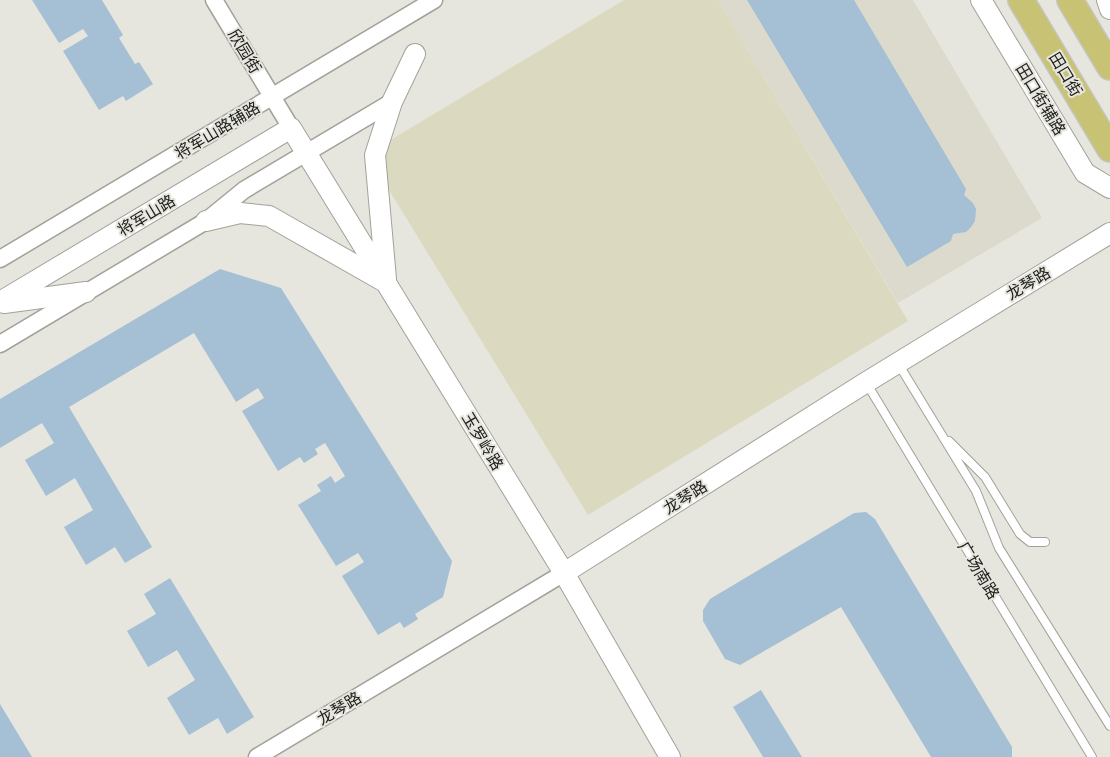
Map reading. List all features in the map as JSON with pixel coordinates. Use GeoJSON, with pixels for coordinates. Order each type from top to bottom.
{"type":"FeatureCollection","features":[{"type":"Feature","properties":{"kind":"main road","name":"田口街"},"geometry":{"type":"LineString","coordinates":[[1021,0],[1110,149]]}},
{"type":"Feature","properties":{"kind":"main road"},"geometry":{"type":"LineString","coordinates":[[1070,0],[1110,67]]}},
{"type":"Feature","properties":{"kind":"street","name":"欣园街"},"geometry":{"type":"LineString","coordinates":[[214,0],[291,128]]}},
{"type":"Feature","properties":{"kind":"street","name":"将军山路辅路"},"geometry":{"type":"LineString","coordinates":[[0,259],[434,0]]}},
{"type":"Feature","properties":{"kind":"street","name":"田口街辅路"},"geometry":{"type":"LineString","coordinates":[[981,0],[1086,173],[1110,188]]}},
{"type":"Feature","properties":{"kind":"street"},"geometry":{"type":"LineString","coordinates":[[1107,0],[1110,9]]}},
{"type":"Feature","properties":{"kind":"street"},"geometry":{"type":"LineString","coordinates":[[387,283],[375,155],[392,102],[415,54]]}},
{"type":"Feature","properties":{"kind":"street"},"geometry":{"type":"LineString","coordinates":[[0,344],[206,221],[244,190],[392,102]]}},
{"type":"Feature","properties":{"kind":"street","name":"玉罗岭路"},"geometry":{"type":"LineString","coordinates":[[291,128],[564,573],[670,757]]}},
{"type":"Feature","properties":{"kind":"street","name":"将军山路"},"geometry":{"type":"LineString","coordinates":[[0,302],[291,128]]}},
{"type":"Feature","properties":{"kind":"street"},"geometry":{"type":"LineString","coordinates":[[206,221],[240,213],[269,216],[387,283]]}},
{"type":"Feature","properties":{"kind":"street","name":"龙琴路"},"geometry":{"type":"LineString","coordinates":[[257,757],[564,573],[898,363],[1110,233]]}},
{"type":"Feature","properties":{"kind":"street"},"geometry":{"type":"LineString","coordinates":[[0,302],[86,292]]}},
{"type":"Feature","properties":{"kind":"lane"},"geometry":{"type":"LineString","coordinates":[[898,363],[976,491],[999,548],[1110,726]]}},
{"type":"Feature","properties":{"kind":"lane","name":"广场南路"},"geometry":{"type":"LineString","coordinates":[[866,383],[1092,757]]}},
{"type":"Feature","properties":{"kind":"lane"},"geometry":{"type":"LineString","coordinates":[[938,431],[985,478],[1020,534],[1030,542],[1045,542]]}},
{"type":"Feature","properties":{"kind":"shaded area"},"geometry":{"type":"Polygon","coordinates":[[[718,0],[913,0],[1042,218],[898,303],[718,0]]]}},
{"type":"Feature","properties":{"kind":"green space"},"geometry":{"type":"Polygon","coordinates":[[[624,0],[718,0],[908,321],[588,515],[367,154],[624,0]]]}},
{"type":"Feature","properties":{"kind":"building"},"geometry":{"type":"Polygon","coordinates":[[[32,0],[102,0],[123,35],[119,38],[135,64],[139,62],[153,84],[126,101],[123,96],[99,110],[63,51],[88,36],[83,29],[59,43],[32,0]]]}},
{"type":"Feature","properties":{"kind":"building"},"geometry":{"type":"Polygon","coordinates":[[[747,0],[854,0],[966,189],[964,195],[973,203],[976,209],[975,221],[966,232],[953,234],[951,241],[907,267],[747,0]]]}},
{"type":"Feature","properties":{"kind":"building"},"geometry":{"type":"Polygon","coordinates":[[[220,269],[281,288],[452,561],[443,597],[415,614],[418,619],[404,628],[400,622],[378,635],[342,576],[364,562],[358,553],[336,566],[298,505],[321,491],[317,485],[331,476],[335,483],[345,476],[325,443],[315,449],[318,454],[304,463],[300,457],[278,471],[242,411],[264,398],[258,388],[236,402],[194,333],[69,407],[152,547],[125,563],[115,547],[86,565],[64,527],[93,510],[75,478],[46,496],[25,460],[54,443],[42,423],[0,448],[0,399],[220,269]]]}},
{"type":"Feature","properties":{"kind":"building"},"geometry":{"type":"Polygon","coordinates":[[[866,512],[875,519],[1012,747],[1012,757],[931,757],[841,607],[740,665],[725,659],[703,621],[703,610],[710,599],[854,513],[866,512]]]}},
{"type":"Feature","properties":{"kind":"building"},"geometry":{"type":"Polygon","coordinates":[[[170,578],[254,717],[227,734],[218,718],[189,735],[167,698],[195,680],[177,650],[148,667],[127,631],[156,614],[144,594],[170,578]]]}},
{"type":"Feature","properties":{"kind":"building"},"geometry":{"type":"Polygon","coordinates":[[[761,690],[802,757],[763,757],[733,707],[761,690]]]}},
{"type":"Feature","properties":{"kind":"building"},"geometry":{"type":"Polygon","coordinates":[[[0,704],[32,757],[0,757],[0,704]]]}}]}
